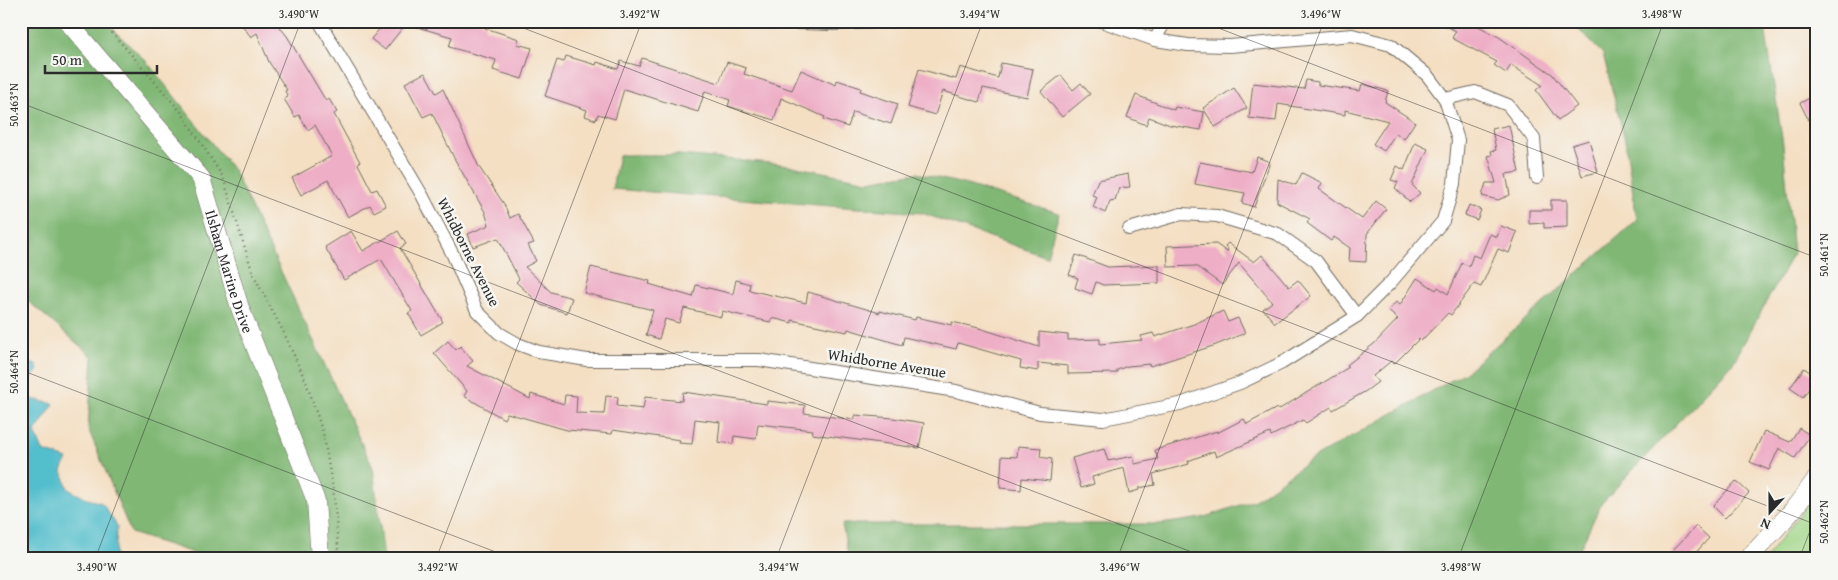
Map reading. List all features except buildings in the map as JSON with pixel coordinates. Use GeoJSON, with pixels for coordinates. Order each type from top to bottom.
{"type":"FeatureCollection","features":[{"type":"Feature","properties":{"kind":"street","name":"Ilsham Marine Drive"},"geometry":{"type":"LineString","coordinates":[[67,21],[201,178],[240,308],[316,501],[320,559]]}},
{"type":"Feature","properties":{"kind":"street","name":"Whidborne Avenue"},"geometry":{"type":"LineString","coordinates":[[319,21],[422,195],[453,255],[477,311],[499,333],[518,344],[539,352],[587,360],[759,360],[956,391],[1040,413],[1103,419],[1180,404],[1240,383],[1282,363],[1357,316],[1391,282],[1443,221],[1454,184],[1458,140],[1445,99],[1427,75],[1390,45],[1352,35],[1230,46],[1188,45],[1155,40],[1101,21]]}},
{"type":"Feature","properties":{"kind":"street"},"geometry":{"type":"LineString","coordinates":[[741,21],[893,22]]}},
{"type":"Feature","properties":{"kind":"street"},"geometry":{"type":"LineString","coordinates":[[1155,40],[1165,21]]}},
{"type":"Feature","properties":{"kind":"street"},"geometry":{"type":"LineString","coordinates":[[1445,99],[1476,92],[1508,105],[1534,138],[1538,178]]}},
{"type":"Feature","properties":{"kind":"street"},"geometry":{"type":"LineString","coordinates":[[1129,230],[1181,214],[1217,216],[1278,234],[1316,261],[1357,316]]}},
{"type":"Feature","properties":{"kind":"street"},"geometry":{"type":"LineString","coordinates":[[1748,559],[1793,510],[1817,478]]}},
{"type":"Feature","properties":{"kind":"path"},"geometry":{"type":"LineString","coordinates":[[102,21],[181,112],[223,177],[253,274],[284,332],[306,382],[323,434],[334,495],[339,559]]}},
{"type":"Feature","properties":{"kind":"green space"},"geometry":{"type":"Polygon","coordinates":[[[21,21],[104,21],[146,61],[234,171],[373,468],[384,559],[212,559],[131,533],[88,428],[93,357],[21,295],[21,21]]]}},
{"type":"Feature","properties":{"kind":"green space"},"geometry":{"type":"Polygon","coordinates":[[[1570,21],[1764,21],[1783,145],[1793,253],[1733,363],[1601,504],[1575,559],[849,559],[842,524],[1161,524],[1202,518],[1255,500],[1310,460],[1466,372],[1637,220],[1625,140],[1603,54],[1570,21]]]}},
{"type":"Feature","properties":{"kind":"green space"},"geometry":{"type":"Polygon","coordinates":[[[619,155],[679,155],[782,164],[868,181],[917,173],[967,185],[1059,213],[1047,257],[922,213],[612,189],[619,155]]]}},
{"type":"Feature","properties":{"kind":"green space"},"geometry":{"type":"Polygon","coordinates":[[[1817,492],[1817,559],[1765,559],[1817,492]]]}},
{"type":"Feature","properties":{"kind":"water"},"geometry":{"type":"Polygon","coordinates":[[[21,360],[36,365],[38,370],[30,380],[31,399],[54,404],[35,432],[43,451],[67,459],[62,471],[68,489],[87,499],[102,503],[117,526],[115,559],[21,559],[21,360]]]}}]}
